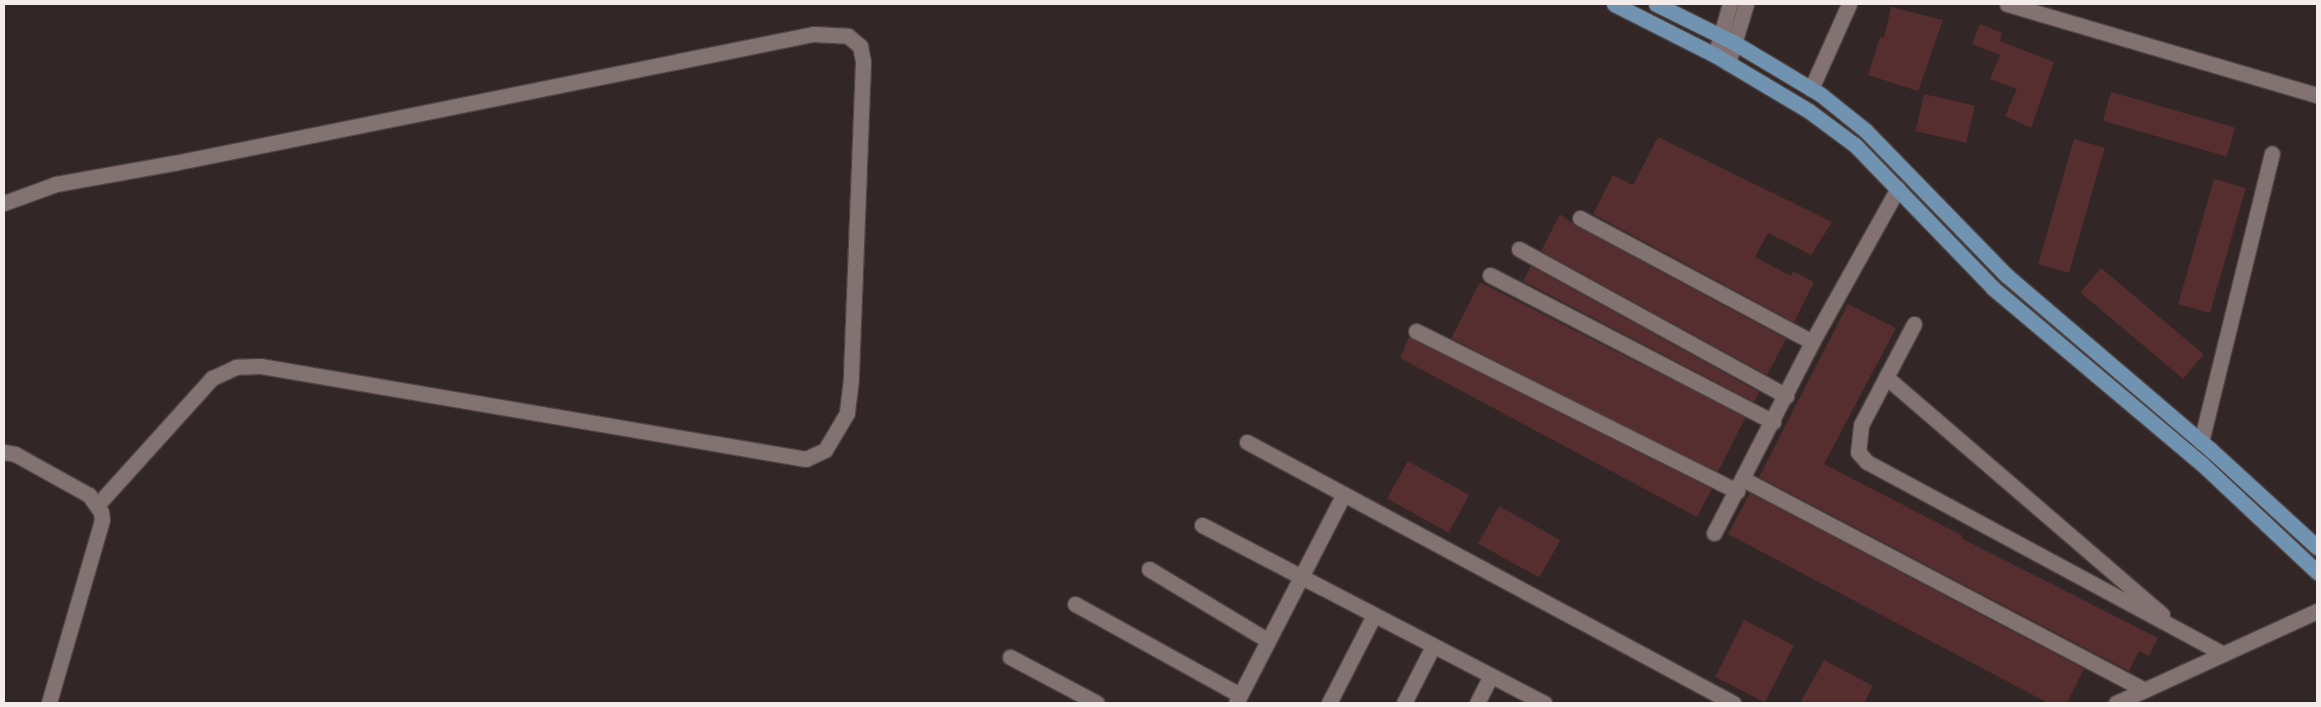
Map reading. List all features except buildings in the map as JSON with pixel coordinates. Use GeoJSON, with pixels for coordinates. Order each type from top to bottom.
{"type":"FeatureCollection","features":[{"type":"Feature","properties":{"kind":"main road"},"geometry":{"type":"LineString","coordinates":[[1614,4],[1715,55],[1809,111],[1855,145],[1993,288],[2202,464],[2317,572]]}},
{"type":"Feature","properties":{"kind":"main road"},"geometry":{"type":"LineString","coordinates":[[1656,4],[1728,40],[1811,89],[1866,131],[2006,275],[2201,442],[2317,547]]}},
{"type":"Feature","properties":{"kind":"street"},"geometry":{"type":"LineString","coordinates":[[1728,63],[1730,4]]}},
{"type":"Feature","properties":{"kind":"street"},"geometry":{"type":"LineString","coordinates":[[1715,55],[1728,40],[1746,4]]}},
{"type":"Feature","properties":{"kind":"street"},"geometry":{"type":"LineString","coordinates":[[1811,89],[1849,4]]}},
{"type":"Feature","properties":{"kind":"street"},"geometry":{"type":"LineString","coordinates":[[2007,4],[2317,95]]}},
{"type":"Feature","properties":{"kind":"street"},"geometry":{"type":"LineString","coordinates":[[4,203],[56,184],[184,162],[813,34],[848,36],[860,46],[863,62],[851,379],[847,413],[825,450],[806,459],[260,366],[236,367],[212,378],[103,499],[102,520],[50,703]]}},
{"type":"Feature","properties":{"kind":"street"},"geometry":{"type":"LineString","coordinates":[[2201,442],[2272,154]]}},
{"type":"Feature","properties":{"kind":"street"},"geometry":{"type":"LineString","coordinates":[[1714,533],[1773,422],[1812,342],[1898,188]]}},
{"type":"Feature","properties":{"kind":"street"},"geometry":{"type":"LineString","coordinates":[[1580,218],[1812,342]]}},
{"type":"Feature","properties":{"kind":"street"},"geometry":{"type":"LineString","coordinates":[[1519,249],[1786,396]]}},
{"type":"Feature","properties":{"kind":"street"},"geometry":{"type":"LineString","coordinates":[[1490,275],[1773,422]]}},
{"type":"Feature","properties":{"kind":"street"},"geometry":{"type":"LineString","coordinates":[[1914,324],[1886,377],[1858,437],[1858,452],[1867,462],[2224,654]]}},
{"type":"Feature","properties":{"kind":"street"},"geometry":{"type":"LineString","coordinates":[[1416,331],[1740,485],[2145,690]]}},
{"type":"Feature","properties":{"kind":"street"},"geometry":{"type":"LineString","coordinates":[[1886,377],[2184,632]]}},
{"type":"Feature","properties":{"kind":"street"},"geometry":{"type":"LineString","coordinates":[[1247,442],[1733,703]]}},
{"type":"Feature","properties":{"kind":"street"},"geometry":{"type":"LineString","coordinates":[[4,452],[15,454],[89,494],[103,499]]}},
{"type":"Feature","properties":{"kind":"street"},"geometry":{"type":"LineString","coordinates":[[1075,604],[1238,699],[1344,494]]}},
{"type":"Feature","properties":{"kind":"street"},"geometry":{"type":"LineString","coordinates":[[1202,525],[1544,703]]}},
{"type":"Feature","properties":{"kind":"street"},"geometry":{"type":"LineString","coordinates":[[1149,569],[1267,640]]}},
{"type":"Feature","properties":{"kind":"street"},"geometry":{"type":"LineString","coordinates":[[2116,703],[2317,611]]}},
{"type":"Feature","properties":{"kind":"street"},"geometry":{"type":"LineString","coordinates":[[1329,703],[1374,615]]}},
{"type":"Feature","properties":{"kind":"street"},"geometry":{"type":"LineString","coordinates":[[1404,703],[1433,646]]}},
{"type":"Feature","properties":{"kind":"street"},"geometry":{"type":"LineString","coordinates":[[1010,657],[1097,703]]}},
{"type":"Feature","properties":{"kind":"street"},"geometry":{"type":"LineString","coordinates":[[1477,703],[1491,676]]}}]}
